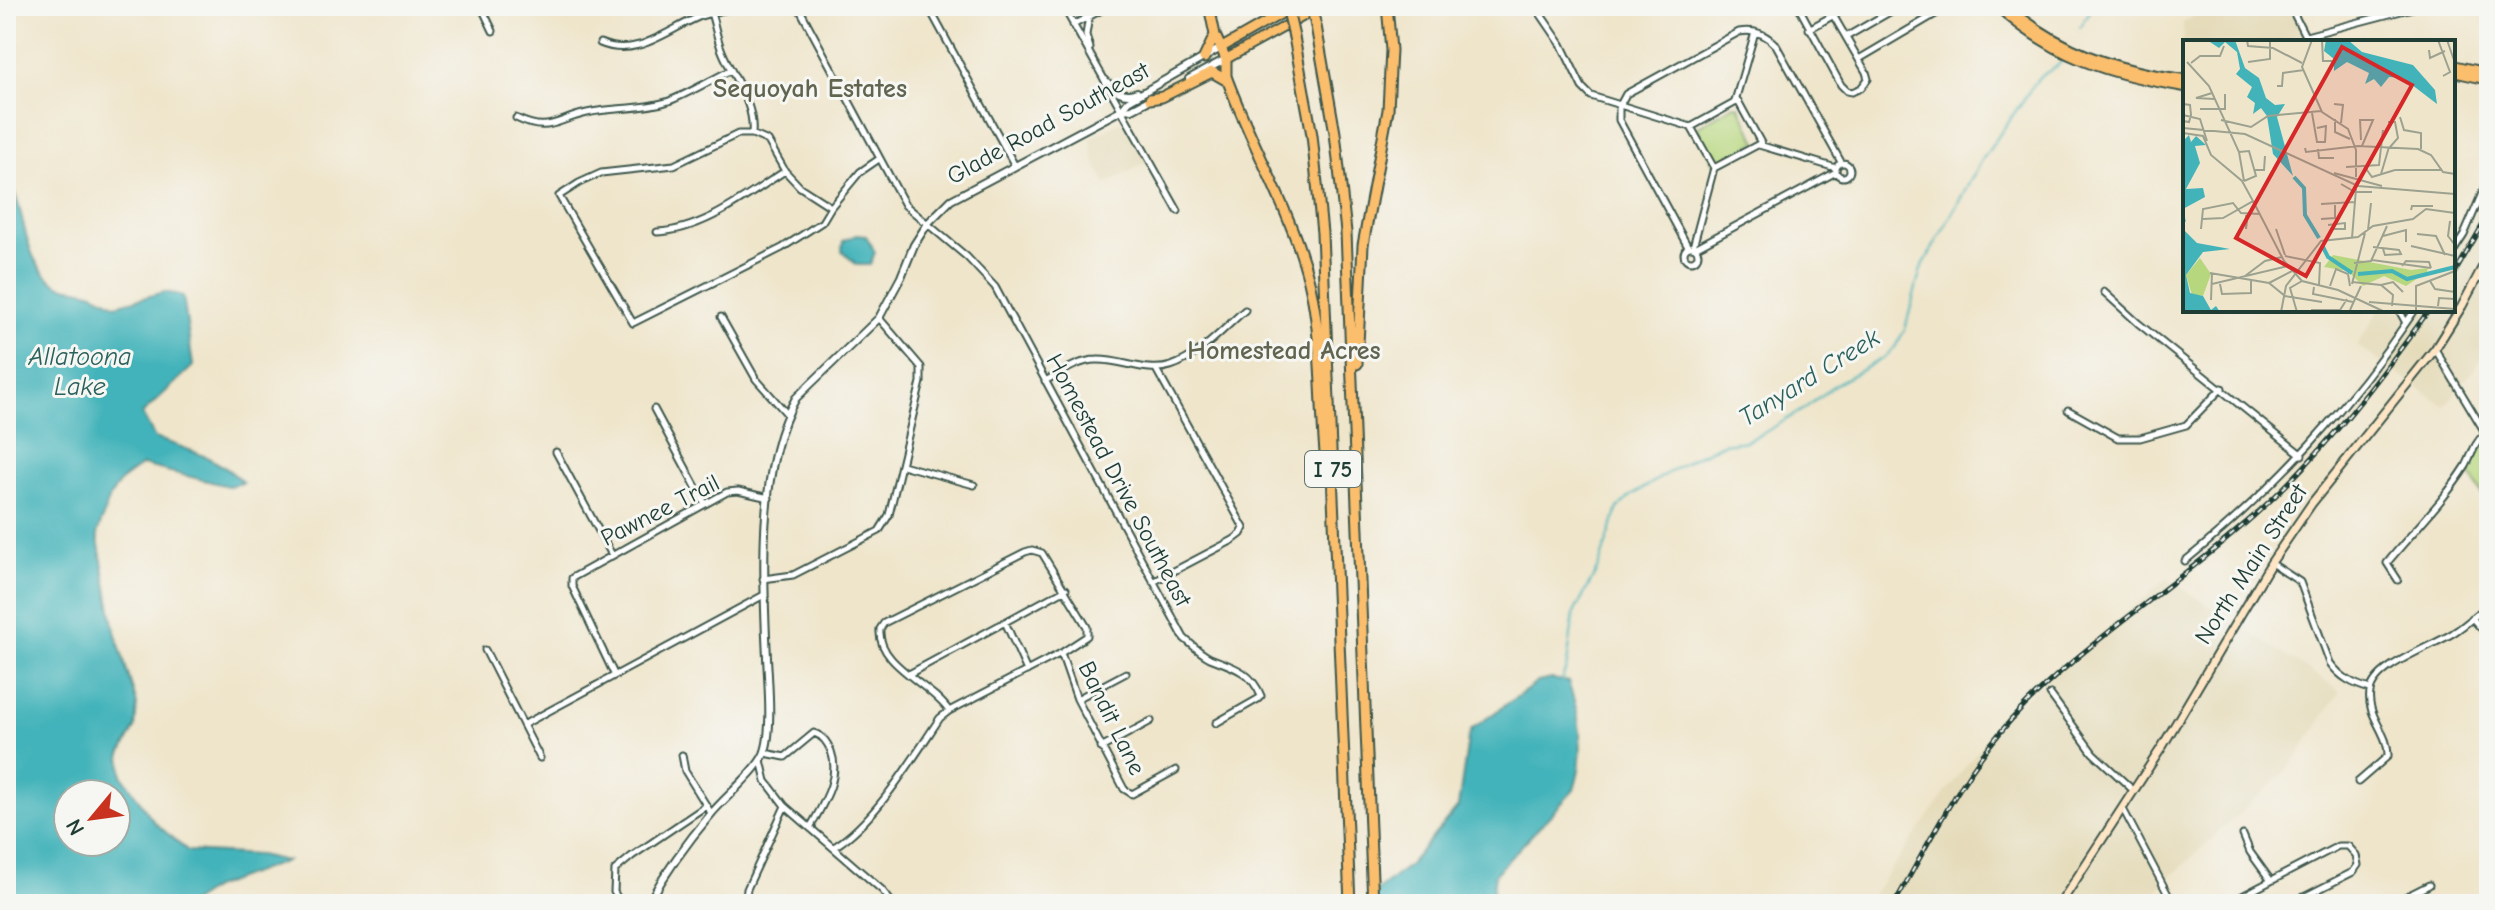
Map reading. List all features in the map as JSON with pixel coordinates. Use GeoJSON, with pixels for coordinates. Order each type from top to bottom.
{"type":"FeatureCollection","features":[{"type":"Feature","properties":{"kind":"highway"},"geometry":{"type":"LineString","coordinates":[[1209,6],[1215,35],[1226,59],[1228,82],[1297,245],[1309,282],[1334,514]]}},
{"type":"Feature","properties":{"kind":"highway","name":"I 75"},"geometry":{"type":"LineString","coordinates":[[1287,6],[1310,121],[1321,219],[1350,904]]}},
{"type":"Feature","properties":{"kind":"highway","name":"I 75"},"geometry":{"type":"LineString","coordinates":[[1311,6],[1342,188],[1373,904]]}},
{"type":"Feature","properties":{"kind":"highway"},"geometry":{"type":"LineString","coordinates":[[1353,395],[1365,233],[1388,110],[1391,50],[1387,6]]}},
{"type":"Feature","properties":{"kind":"highway"},"geometry":{"type":"LineString","coordinates":[[1204,58],[1215,35]]}},
{"type":"Feature","properties":{"kind":"highway"},"geometry":{"type":"LineString","coordinates":[[1150,99],[1162,97],[1212,72],[1228,82]]}},
{"type":"Feature","properties":{"kind":"main road","name":"Glade Road Southeast"},"geometry":{"type":"LineString","coordinates":[[1221,48],[1295,6]]}},
{"type":"Feature","properties":{"kind":"main road"},"geometry":{"type":"LineString","coordinates":[[1226,59],[1322,6]]}},
{"type":"Feature","properties":{"kind":"main road"},"geometry":{"type":"LineString","coordinates":[[1997,6],[2041,36],[2097,64],[2143,80],[2183,87]]}},
{"type":"Feature","properties":{"kind":"main road"},"geometry":{"type":"LineString","coordinates":[[2007,6],[2041,36]]}},
{"type":"Feature","properties":{"kind":"main road"},"geometry":{"type":"LineString","coordinates":[[2097,64],[2183,79]]}},
{"type":"Feature","properties":{"kind":"main road"},"geometry":{"type":"LineString","coordinates":[[2455,65],[2489,73]]}},
{"type":"Feature","properties":{"kind":"main road"},"geometry":{"type":"LineString","coordinates":[[2455,72],[2489,80]]}},
{"type":"Feature","properties":{"kind":"main road","name":"North Main Street"},"geometry":{"type":"LineString","coordinates":[[2060,904],[2123,809],[2271,563],[2312,503],[2435,349],[2489,255]]}},
{"type":"Feature","properties":{"kind":"street"},"geometry":{"type":"LineString","coordinates":[[481,6],[493,31]]}},
{"type":"Feature","properties":{"kind":"street"},"geometry":{"type":"LineString","coordinates":[[600,43],[612,48],[634,47],[711,13],[745,6]]}},
{"type":"Feature","properties":{"kind":"street","name":"Homestead Drive Southeast"},"geometry":{"type":"LineString","coordinates":[[798,6],[905,205],[967,257],[995,287],[1184,638],[1207,656],[1239,668],[1258,689],[1261,696],[1258,699],[1216,723]]}},
{"type":"Feature","properties":{"kind":"street"},"geometry":{"type":"LineString","coordinates":[[928,6],[1016,167]]}},
{"type":"Feature","properties":{"kind":"street"},"geometry":{"type":"LineString","coordinates":[[1063,6],[1178,211]]}},
{"type":"Feature","properties":{"kind":"street"},"geometry":{"type":"LineString","coordinates":[[1073,25],[1109,6]]}},
{"type":"Feature","properties":{"kind":"street"},"geometry":{"type":"LineString","coordinates":[[1535,6],[1561,44],[1582,87],[1591,96],[1691,127],[1740,102],[1761,140],[1759,145]]}},
{"type":"Feature","properties":{"kind":"street"},"geometry":{"type":"LineString","coordinates":[[1799,6],[1809,29],[1847,91],[1861,88],[1868,79],[1833,15]]}},
{"type":"Feature","properties":{"kind":"street"},"geometry":{"type":"LineString","coordinates":[[1809,29],[1850,6]]}},
{"type":"Feature","properties":{"kind":"street"},"geometry":{"type":"LineString","coordinates":[[1846,37],[1900,6]]}},
{"type":"Feature","properties":{"kind":"street"},"geometry":{"type":"LineString","coordinates":[[1859,59],[1949,6]]}},
{"type":"Feature","properties":{"kind":"street"},"geometry":{"type":"LineString","coordinates":[[2290,6],[2307,39],[2420,6]]}},
{"type":"Feature","properties":{"kind":"street"},"geometry":{"type":"LineString","coordinates":[[711,13],[721,49],[747,100],[753,119],[752,134]]}},
{"type":"Feature","properties":{"kind":"street"},"geometry":{"type":"LineString","coordinates":[[1089,16],[1086,35],[1094,61]]}},
{"type":"Feature","properties":{"kind":"street"},"geometry":{"type":"LineString","coordinates":[[1692,248],[1619,120],[1619,107],[1626,94],[1739,32],[1755,32],[1776,45],[1838,167]]}},
{"type":"Feature","properties":{"kind":"street"},"geometry":{"type":"LineString","coordinates":[[1735,102],[1755,32]]}},
{"type":"Feature","properties":{"kind":"street","name":"Glade Road Southeast"},"geometry":{"type":"LineString","coordinates":[[763,756],[769,702],[763,579],[769,498],[776,452],[787,414],[810,382],[879,318],[914,245],[928,223],[951,200],[1121,110],[1128,101],[1221,48]]}},
{"type":"Feature","properties":{"kind":"street"},"geometry":{"type":"LineString","coordinates":[[1121,110],[1132,109],[1226,59]]}},
{"type":"Feature","properties":{"kind":"street"},"geometry":{"type":"LineString","coordinates":[[1105,80],[1117,91],[1131,95],[1194,63]]}},
{"type":"Feature","properties":{"kind":"street"},"geometry":{"type":"LineString","coordinates":[[516,118],[532,126],[545,127],[590,112],[639,108],[668,101],[731,70]]}},
{"type":"Feature","properties":{"kind":"street"},"geometry":{"type":"LineString","coordinates":[[1691,127],[1714,168],[1692,248]]}},
{"type":"Feature","properties":{"kind":"street"},"geometry":{"type":"LineString","coordinates":[[831,207],[800,187],[785,171],[768,141],[752,134],[738,134],[674,165],[601,173],[559,196],[633,323],[801,237],[822,222],[860,172],[879,159]]}},
{"type":"Feature","properties":{"kind":"street"},"geometry":{"type":"LineString","coordinates":[[1714,168],[1759,145],[1838,167]]}},
{"type":"Feature","properties":{"kind":"street"},"geometry":{"type":"LineString","coordinates":[[1692,248],[1838,167]]}},
{"type":"Feature","properties":{"kind":"street"},"geometry":{"type":"LineString","coordinates":[[657,232],[680,231],[739,201],[785,171]]}},
{"type":"Feature","properties":{"kind":"street"},"geometry":{"type":"LineString","coordinates":[[2455,249],[2489,177]]}},
{"type":"Feature","properties":{"kind":"street"},"geometry":{"type":"LineString","coordinates":[[2476,280],[2489,276]]}},
{"type":"Feature","properties":{"kind":"street"},"geometry":{"type":"LineString","coordinates":[[2104,292],[2302,455]]}},
{"type":"Feature","properties":{"kind":"street"},"geometry":{"type":"LineString","coordinates":[[1045,381],[1081,362],[1094,360],[1156,369],[1171,366],[1195,353],[1245,310]]}},
{"type":"Feature","properties":{"kind":"street"},"geometry":{"type":"LineString","coordinates":[[2400,312],[2406,323]]}},
{"type":"Feature","properties":{"kind":"street"},"geometry":{"type":"LineString","coordinates":[[2185,561],[2237,519],[2302,455],[2353,395],[2414,312]]}},
{"type":"Feature","properties":{"kind":"street"},"geometry":{"type":"LineString","coordinates":[[721,317],[756,379],[787,414]]}},
{"type":"Feature","properties":{"kind":"street"},"geometry":{"type":"LineString","coordinates":[[763,579],[793,575],[879,531],[889,515],[921,382],[921,367],[879,318]]}},
{"type":"Feature","properties":{"kind":"street"},"geometry":{"type":"LineString","coordinates":[[2398,580],[2387,563],[2466,466],[2478,440],[2487,437],[2435,349]]}},
{"type":"Feature","properties":{"kind":"street"},"geometry":{"type":"LineString","coordinates":[[1153,582],[1233,540],[1244,528],[1156,369]]}},
{"type":"Feature","properties":{"kind":"street"},"geometry":{"type":"LineString","coordinates":[[2068,410],[2118,438],[2140,438],[2177,429],[2191,422],[2222,388]]}},
{"type":"Feature","properties":{"kind":"street"},"geometry":{"type":"LineString","coordinates":[[654,409],[704,502]]}},
{"type":"Feature","properties":{"kind":"street"},"geometry":{"type":"LineString","coordinates":[[556,452],[612,555]]}},
{"type":"Feature","properties":{"kind":"street"},"geometry":{"type":"LineString","coordinates":[[902,465],[974,485]]}},
{"type":"Feature","properties":{"kind":"street","name":"Pawnee Trail"},"geometry":{"type":"LineString","coordinates":[[614,674],[572,586],[572,578],[704,502],[727,492],[738,491],[769,498]]}},
{"type":"Feature","properties":{"kind":"street"},"geometry":{"type":"LineString","coordinates":[[834,847],[859,828],[940,718],[1083,641],[1088,634],[1066,589],[1042,553],[1032,550],[1008,560],[884,623],[880,633],[882,648],[889,659],[941,700],[949,711]]}},
{"type":"Feature","properties":{"kind":"street"},"geometry":{"type":"LineString","coordinates":[[2271,563],[2300,582],[2330,663],[2337,673],[2352,683],[2370,689]]}},
{"type":"Feature","properties":{"kind":"street"},"geometry":{"type":"LineString","coordinates":[[909,674],[1066,589]]}},
{"type":"Feature","properties":{"kind":"street"},"geometry":{"type":"LineString","coordinates":[[523,725],[764,595]]}},
{"type":"Feature","properties":{"kind":"street"},"geometry":{"type":"LineString","coordinates":[[2358,782],[2388,756],[2388,744],[2372,713],[2370,689],[2384,670],[2455,633],[2487,606]]}},
{"type":"Feature","properties":{"kind":"street"},"geometry":{"type":"LineString","coordinates":[[2472,618],[2489,637]]}},
{"type":"Feature","properties":{"kind":"street"},"geometry":{"type":"LineString","coordinates":[[1005,622],[1027,671]]}},
{"type":"Feature","properties":{"kind":"street"},"geometry":{"type":"LineString","coordinates":[[485,650],[540,758]]}},
{"type":"Feature","properties":{"kind":"street","name":"Bandit Lane"},"geometry":{"type":"LineString","coordinates":[[1061,653],[1077,699],[1124,789],[1132,794],[1176,770]]}},
{"type":"Feature","properties":{"kind":"street"},"geometry":{"type":"LineString","coordinates":[[1077,699],[1126,673]]}},
{"type":"Feature","properties":{"kind":"street"},"geometry":{"type":"LineString","coordinates":[[2050,694],[2093,753],[2134,791]]}},
{"type":"Feature","properties":{"kind":"street"},"geometry":{"type":"LineString","coordinates":[[1101,748],[1151,721]]}},
{"type":"Feature","properties":{"kind":"street"},"geometry":{"type":"LineString","coordinates":[[763,756],[785,757],[814,733],[828,743],[834,760],[833,777],[829,792],[810,828]]}},
{"type":"Feature","properties":{"kind":"street"},"geometry":{"type":"LineString","coordinates":[[682,755],[685,771],[711,813]]}},
{"type":"Feature","properties":{"kind":"street"},"geometry":{"type":"LineString","coordinates":[[763,756],[766,781],[785,806],[882,890],[893,904]]}},
{"type":"Feature","properties":{"kind":"street"},"geometry":{"type":"LineString","coordinates":[[648,904],[711,813],[763,756]]}},
{"type":"Feature","properties":{"kind":"street"},"geometry":{"type":"LineString","coordinates":[[621,904],[614,892],[615,870],[706,806]]}},
{"type":"Feature","properties":{"kind":"street"},"geometry":{"type":"LineString","coordinates":[[745,904],[747,889],[785,806]]}},
{"type":"Feature","properties":{"kind":"street"},"geometry":{"type":"LineString","coordinates":[[2123,809],[2173,904]]}},
{"type":"Feature","properties":{"kind":"street"},"geometry":{"type":"LineString","coordinates":[[2243,835],[2250,852],[2271,881]]}},
{"type":"Feature","properties":{"kind":"street"},"geometry":{"type":"LineString","coordinates":[[2227,904],[2338,846],[2348,846],[2356,855],[2358,865],[2353,872],[2290,904]]}},
{"type":"Feature","properties":{"kind":"street"},"geometry":{"type":"LineString","coordinates":[[2391,904],[2429,885]]}},
{"type":"Feature","properties":{"kind":"shaded area"},"geometry":{"type":"Polygon","coordinates":[[[2211,6],[2293,6],[2299,20],[2315,34],[2316,40],[2183,40],[2183,22],[2211,6]]]}},
{"type":"Feature","properties":{"kind":"shaded area"},"geometry":{"type":"Polygon","coordinates":[[[1120,121],[1133,135],[1147,162],[1106,184],[1093,159],[1091,138],[1120,121]]]}},
{"type":"Feature","properties":{"kind":"shaded area"},"geometry":{"type":"Polygon","coordinates":[[[2489,180],[2489,350],[2445,406],[2357,346],[2378,312],[2455,312],[2455,245],[2489,180]]]}},
{"type":"Feature","properties":{"kind":"shaded area"},"geometry":{"type":"Polygon","coordinates":[[[2167,578],[2340,691],[2292,765],[2163,884],[2146,904],[1866,904],[2006,714],[2167,578]]]}},
{"type":"Feature","properties":{"kind":"green space"},"geometry":{"type":"Polygon","coordinates":[[[1734,105],[1739,106],[1757,142],[1717,164],[1713,162],[1697,127],[1734,105]]]}},
{"type":"Feature","properties":{"kind":"green space"},"geometry":{"type":"Polygon","coordinates":[[[2483,442],[2489,449],[2489,507],[2468,470],[2483,442]]]}},
{"type":"Feature","properties":{"kind":"water","name":"Allatoona Lake"},"geometry":{"type":"Polygon","coordinates":[[[6,177],[36,262],[57,284],[91,292],[116,305],[165,292],[183,296],[193,366],[142,414],[155,438],[213,461],[243,483],[228,486],[142,465],[120,481],[109,499],[97,534],[115,631],[137,704],[135,728],[121,754],[124,778],[52,778],[52,858],[132,858],[132,790],[154,822],[188,851],[259,855],[286,861],[213,888],[189,904],[6,904],[6,177]]]}},
{"type":"Feature","properties":{"kind":"water"},"geometry":{"type":"Polygon","coordinates":[[[856,235],[866,236],[875,252],[870,265],[857,265],[842,251],[843,241],[856,235]]]}},
{"type":"Feature","properties":{"kind":"water"},"geometry":{"type":"Polygon","coordinates":[[[1552,679],[1568,682],[1576,708],[1581,749],[1578,776],[1574,790],[1495,874],[1491,904],[1361,904],[1410,864],[1458,807],[1472,729],[1538,682],[1552,679]]]}},
{"type":"Feature","properties":{"kind":"waterway","name":"Tanyard Creek"},"geometry":{"type":"LineString","coordinates":[[2079,27],[2094,6]]}},
{"type":"Feature","properties":{"kind":"waterway","name":"Tanyard Creek"},"geometry":{"type":"LineString","coordinates":[[1561,682],[1567,665],[1574,613],[1598,568],[1618,508],[1631,496],[1689,460],[1723,444],[1746,441],[1762,434],[1894,349],[1905,329],[1921,269],[1982,160],[2039,77],[2067,56]]}},
{"type":"Feature","properties":{"kind":"railway"},"geometry":{"type":"LineString","coordinates":[[2455,273],[2489,214]]}},
{"type":"Feature","properties":{"kind":"railway"},"geometry":{"type":"LineString","coordinates":[[1894,904],[1962,786],[2011,720],[2063,670],[2206,556],[2289,483],[2362,399],[2428,312]]}},
{"type":"Feature","properties":{"kind":"district","name":"Sequoyah Estates"},"geometry":{"type":"Point","coordinates":[810,88]}},
{"type":"Feature","properties":{"kind":"district","name":"Homestead Acres"},"geometry":{"type":"Point","coordinates":[1284,350]}}]}
